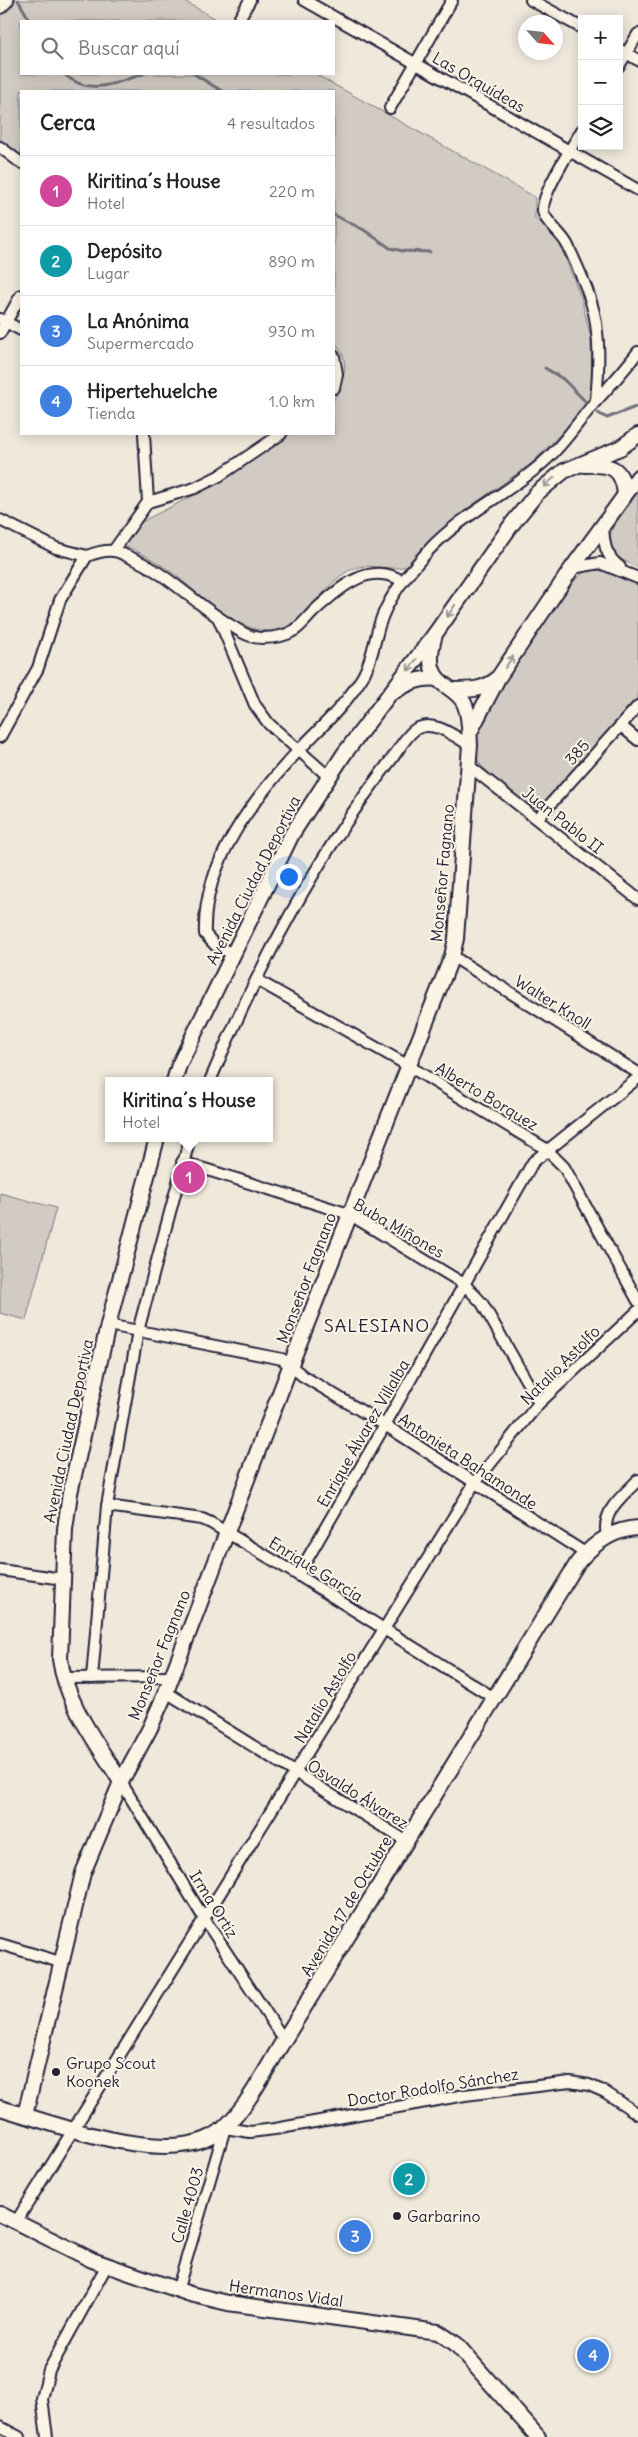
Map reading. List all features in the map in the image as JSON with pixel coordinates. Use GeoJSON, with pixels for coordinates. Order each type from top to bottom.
{"type":"FeatureCollection","features":[{"type":"Feature","properties":{"kind":"street"},"geometry":{"type":"LineString","coordinates":[[0,6],[6,0]]}},
{"type":"Feature","properties":{"kind":"street"},"geometry":{"type":"LineString","coordinates":[[239,19],[250,0]]}},
{"type":"Feature","properties":{"kind":"street","name":"Las Orquídeas"},"geometry":{"type":"LineString","coordinates":[[304,0],[638,190]]}},
{"type":"Feature","properties":{"kind":"street"},"geometry":{"type":"LineString","coordinates":[[390,108],[452,0]]}},
{"type":"Feature","properties":{"kind":"street"},"geometry":{"type":"LineString","coordinates":[[531,0],[578,26]]}},
{"type":"Feature","properties":{"kind":"street"},"geometry":{"type":"LineString","coordinates":[[638,34],[623,51],[638,60]]}},
{"type":"Feature","properties":{"kind":"street"},"geometry":{"type":"LineString","coordinates":[[578,137],[546,196],[542,210],[546,219],[567,244],[594,313],[597,332],[598,372],[596,401]]}},
{"type":"Feature","properties":{"kind":"street"},"geometry":{"type":"LineString","coordinates":[[0,147],[20,162]]}},
{"type":"Feature","properties":{"kind":"street"},"geometry":{"type":"LineString","coordinates":[[0,333],[3,320],[20,296]]}},
{"type":"Feature","properties":{"kind":"street"},"geometry":{"type":"LineString","coordinates":[[3,320],[20,329]]}},
{"type":"Feature","properties":{"kind":"street"},"geometry":{"type":"LineString","coordinates":[[233,954],[215,945],[204,934],[204,919],[213,877],[229,844],[258,797],[299,750],[338,712],[364,675],[371,658],[386,605],[402,581],[430,549],[474,511],[526,477],[555,452],[638,352]]}},
{"type":"Feature","properties":{"kind":"street"},"geometry":{"type":"LineString","coordinates":[[335,362],[337,374],[335,383]]}},
{"type":"Feature","properties":{"kind":"street"},"geometry":{"type":"LineString","coordinates":[[144,435],[148,502]]}},
{"type":"Feature","properties":{"kind":"street"},"geometry":{"type":"LineString","coordinates":[[114,550],[148,502],[195,488],[219,476],[280,435]]}},
{"type":"Feature","properties":{"kind":"street"},"geometry":{"type":"LineString","coordinates":[[212,1077],[231,1031],[308,885],[364,797],[415,729],[425,725],[435,726],[469,740],[468,714],[464,702],[454,690],[438,678],[432,665],[430,652],[435,634],[493,550],[531,501],[550,481],[578,465],[620,448],[638,435]]}},
{"type":"Feature","properties":{"kind":"street"},"geometry":{"type":"LineString","coordinates":[[578,465],[599,464],[614,469],[623,480],[625,494]]}},
{"type":"Feature","properties":{"kind":"street","name":"Monseñor Fagnano"},"geometry":{"type":"LineString","coordinates":[[25,2115],[60,1962],[83,1874],[121,1782],[150,1728],[166,1692],[349,1214],[452,956],[456,939],[469,740],[475,719],[498,678],[572,568],[638,477]]}},
{"type":"Feature","properties":{"kind":"street"},"geometry":{"type":"LineString","coordinates":[[0,520],[56,548],[87,556],[114,550],[156,569],[218,618],[247,635],[261,638],[278,636],[295,630],[317,608],[358,577],[368,573],[381,572],[393,575],[402,581]]}},
{"type":"Feature","properties":{"kind":"street"},"geometry":{"type":"LineString","coordinates":[[603,526],[605,549],[608,555],[635,576]]}},
{"type":"Feature","properties":{"kind":"street"},"geometry":{"type":"LineString","coordinates":[[0,737],[4,723],[38,668],[60,600],[87,556]]}},
{"type":"Feature","properties":{"kind":"street"},"geometry":{"type":"LineString","coordinates":[[572,568],[600,562],[635,576]]}},
{"type":"Feature","properties":{"kind":"street"},"geometry":{"type":"LineString","coordinates":[[218,618],[255,705],[269,724],[328,776]]}},
{"type":"Feature","properties":{"kind":"street","name":"Avenida Ciudad Deportiva"},"geometry":{"type":"LineString","coordinates":[[175,1077],[179,1065],[292,834],[328,776],[435,634]]}},
{"type":"Feature","properties":{"kind":"street"},"geometry":{"type":"LineString","coordinates":[[388,695],[411,681],[438,678]]}},
{"type":"Feature","properties":{"kind":"street"},"geometry":{"type":"LineString","coordinates":[[454,690],[478,689],[489,685],[498,678]]}},
{"type":"Feature","properties":{"kind":"street","name":"385"},"geometry":{"type":"LineString","coordinates":[[538,818],[638,706]]}},
{"type":"Feature","properties":{"kind":"street"},"geometry":{"type":"LineString","coordinates":[[621,726],[638,740]]}},
{"type":"Feature","properties":{"kind":"street","name":"Juan Pablo II"},"geometry":{"type":"LineString","coordinates":[[468,765],[538,818],[638,899]]}},
{"type":"Feature","properties":{"kind":"street","name":"Walter Knoll"},"geometry":{"type":"LineString","coordinates":[[452,956],[638,1073]]}},
{"type":"Feature","properties":{"kind":"street","name":"Alberto Borquez"},"geometry":{"type":"LineString","coordinates":[[257,980],[546,1149],[564,1167],[638,1300]]}},
{"type":"Feature","properties":{"kind":"street","name":"Enrique Álvarez Villalba"},"geometry":{"type":"LineString","coordinates":[[298,1575],[533,1162],[546,1149],[638,1078]]}},
{"type":"Feature","properties":{"kind":"street","name":"Avenida Ciudad Deportiva"},"geometry":{"type":"LineString","coordinates":[[121,1782],[69,1695],[63,1678],[60,1659],[65,1529],[70,1493],[108,1325],[156,1142]]}},
{"type":"Feature","properties":{"kind":"street"},"geometry":{"type":"LineString","coordinates":[[92,1678],[107,1506],[138,1331],[189,1142]]}},
{"type":"Feature","properties":{"kind":"street","name":"Buba Miñones"},"geometry":{"type":"LineString","coordinates":[[182,1162],[349,1214],[464,1284],[482,1303],[539,1403]]}},
{"type":"Feature","properties":{"kind":"street","name":"Natalio Astolfo"},"geometry":{"type":"LineString","coordinates":[[16,2222],[474,1484],[539,1403],[638,1311]]}},
{"type":"Feature","properties":{"kind":"street","name":"Antonieta Bahamonde"},"geometry":{"type":"LineString","coordinates":[[108,1325],[274,1356],[291,1364],[303,1376],[385,1425],[474,1484],[585,1553]]}},
{"type":"Feature","properties":{"kind":"street"},"geometry":{"type":"LineString","coordinates":[[607,1536],[605,1523],[608,1514],[638,1480]]}},
{"type":"Feature","properties":{"kind":"street","name":"Enrique García"},"geometry":{"type":"LineString","coordinates":[[107,1506],[202,1519],[298,1575],[494,1698]]}},
{"type":"Feature","properties":{"kind":"street","name":"Avenida 17 de Octubre"},"geometry":{"type":"LineString","coordinates":[[0,2108],[126,2142],[172,2147],[205,2141],[225,2128],[248,2098],[585,1553],[607,1536],[623,1530],[638,1528]]}},
{"type":"Feature","properties":{"kind":"street"},"geometry":{"type":"LineString","coordinates":[[0,1570],[63,1579]]}},
{"type":"Feature","properties":{"kind":"street"},"geometry":{"type":"LineString","coordinates":[[63,1678],[171,1677]]}},
{"type":"Feature","properties":{"kind":"street","name":"Osvaldo Álvarez"},"geometry":{"type":"LineString","coordinates":[[166,1692],[406,1841]]}},
{"type":"Feature","properties":{"kind":"street","name":"Irma Ortiz"},"geometry":{"type":"LineString","coordinates":[[121,1782],[205,1920],[284,2040]]}},
{"type":"Feature","properties":{"kind":"street"},"geometry":{"type":"LineString","coordinates":[[0,1944],[60,1962]]}},
{"type":"Feature","properties":{"kind":"street","name":"Doctor Rodolfo Sánchez"},"geometry":{"type":"LineString","coordinates":[[225,2128],[250,2132],[275,2129],[466,2095],[570,2082],[589,2085],[605,2092],[638,2114]]}},
{"type":"Feature","properties":{"kind":"street","name":"Calle 4003"},"geometry":{"type":"LineString","coordinates":[[177,2291],[225,2128]]}},
{"type":"Feature","properties":{"kind":"street","name":"Hermanos Vidal"},"geometry":{"type":"LineString","coordinates":[[0,2214],[78,2253],[177,2291],[228,2302],[438,2332],[456,2344],[538,2437]]}},
{"type":"Feature","properties":{"kind":"street"},"geometry":{"type":"LineString","coordinates":[[47,2437],[42,2399],[49,2370],[107,2265]]}},
{"type":"Feature","properties":{"kind":"street"},"geometry":{"type":"LineString","coordinates":[[0,2427],[18,2437]]}},
{"type":"Feature","properties":{"kind":"shaded area"},"geometry":{"type":"Polygon","coordinates":[[[14,0],[182,0],[218,20],[20,20],[20,75],[317,75],[535,197],[535,218],[557,238],[581,297],[591,338],[592,382],[589,400],[583,411],[531,464],[468,508],[410,564],[395,568],[363,566],[348,571],[332,583],[306,613],[290,625],[274,630],[258,630],[242,624],[210,604],[164,567],[141,553],[123,546],[139,524],[222,481],[289,435],[335,435],[335,397],[341,384],[345,363],[340,349],[335,342],[335,90],[20,90],[20,155],[0,140],[0,15],[14,0]]]}},
{"type":"Feature","properties":{"kind":"shaded area"},"geometry":{"type":"Polygon","coordinates":[[[638,492],[638,568],[613,555],[608,541],[613,527],[638,492]]]}},
{"type":"Feature","properties":{"kind":"shaded area"},"geometry":{"type":"Polygon","coordinates":[[[601,570],[638,585],[638,699],[548,803],[540,808],[532,807],[495,778],[478,761],[475,748],[477,733],[488,705],[573,582],[585,571],[601,570]]]}},
{"type":"Feature","properties":{"kind":"shaded area"},"geometry":{"type":"Polygon","coordinates":[[[0,1193],[56,1208],[26,1320],[0,1313],[0,1193]]]}},
{"type":"Feature","properties":{"kind":"waterway"},"geometry":{"type":"LineString","coordinates":[[18,0],[29,20]]}},
{"type":"Feature","properties":{"kind":"waterway"},"geometry":{"type":"LineString","coordinates":[[65,75],[83,85],[93,86],[113,84],[140,75]]}},
{"type":"Feature","properties":{"kind":"waterway"},"geometry":{"type":"LineString","coordinates":[[196,75],[220,90]]}},
{"type":"Feature","properties":{"kind":"waterway"},"geometry":{"type":"LineString","coordinates":[[335,216],[364,230],[390,248],[403,251],[430,252]]}},
{"type":"Feature","properties":{"kind":"waterway"},"geometry":{"type":"LineString","coordinates":[[545,368],[563,379],[589,405]]}},
{"type":"Feature","properties":{"kind":"waterway"},"geometry":{"type":"LineString","coordinates":[[598,413],[607,418],[638,406]]}},
{"type":"Feature","properties":{"kind":"place","name":"Kiritina´s House"},"geometry":{"type":"Point","coordinates":[189,1177]}},
{"type":"Feature","properties":{"kind":"place","name":"Grupo Scout Koonek"},"geometry":{"type":"Point","coordinates":[56,2072]}},
{"type":"Feature","properties":{"kind":"place","name":"Depósito"},"geometry":{"type":"Point","coordinates":[409,2179]}},
{"type":"Feature","properties":{"kind":"place","name":"Garbarino"},"geometry":{"type":"Point","coordinates":[397,2216]}},
{"type":"Feature","properties":{"kind":"place","name":"La Anónima"},"geometry":{"type":"Point","coordinates":[355,2236]}},
{"type":"Feature","properties":{"kind":"place","name":"Hipertehuelche"},"geometry":{"type":"Point","coordinates":[593,2355]}},
{"type":"Feature","properties":{"kind":"district","name":"SALESIANO"},"geometry":{"type":"Point","coordinates":[377,1325]}}]}
